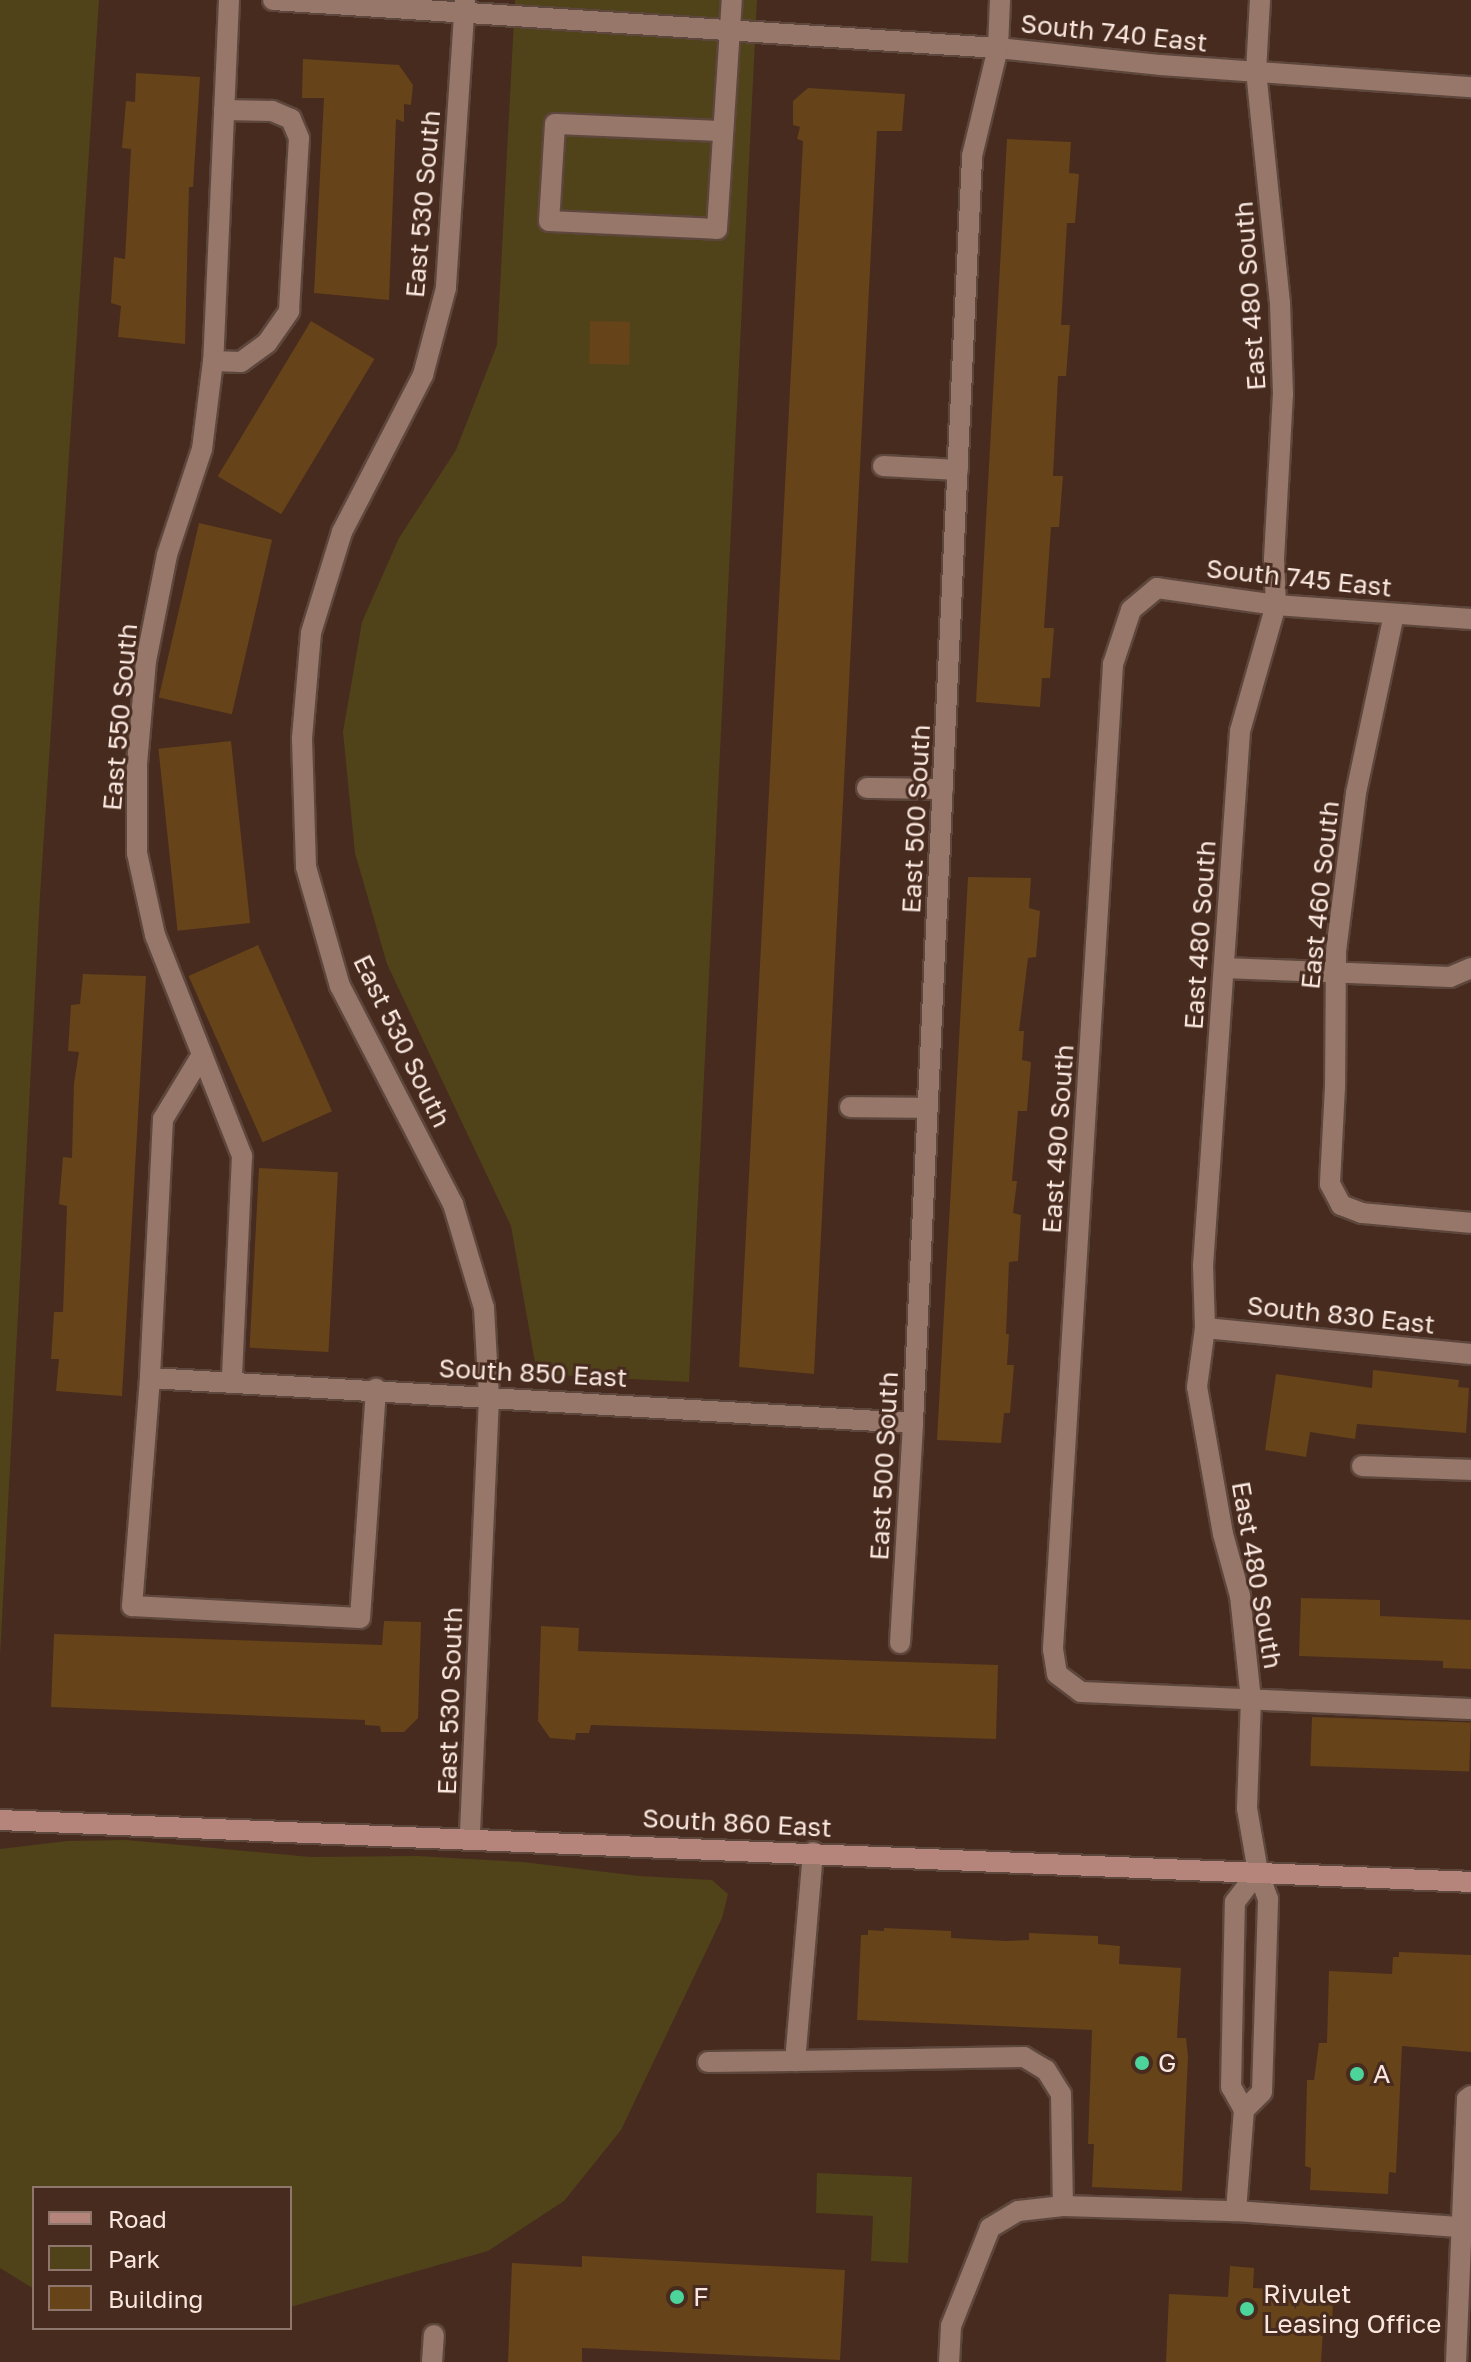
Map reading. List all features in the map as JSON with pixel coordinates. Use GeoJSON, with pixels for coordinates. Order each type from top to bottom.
{"type":"FeatureCollection","features":[{"type":"Feature","properties":{"kind":"street","name":"East 550 South"},"geometry":{"type":"LineString","coordinates":[[229,0],[213,361],[202,449],[167,555],[146,661],[137,763],[137,853],[155,935],[200,1058],[242,1156],[232,1380]]}},
{"type":"Feature","properties":{"kind":"street","name":"South 740 East"},"geometry":{"type":"LineString","coordinates":[[273,0],[464,8],[1471,87]]}},
{"type":"Feature","properties":{"kind":"street"},"geometry":{"type":"LineString","coordinates":[[722,131],[555,124],[549,221],[717,229],[732,0]]}},
{"type":"Feature","properties":{"kind":"street","name":"East 500 South"},"geometry":{"type":"LineString","coordinates":[[900,1643],[972,156],[998,48],[1000,0]]}},
{"type":"Feature","properties":{"kind":"street","name":"East 480 South"},"geometry":{"type":"LineString","coordinates":[[1244,2110],[1262,2092],[1268,1899],[1258,1872],[1247,1808],[1251,1700],[1240,1596],[1223,1534],[1197,1387],[1205,1328],[1203,1266],[1240,731],[1276,605],[1274,559],[1283,394],[1280,303],[1256,72],[1260,0]]}},
{"type":"Feature","properties":{"kind":"street","name":"East 530 South"},"geometry":{"type":"LineString","coordinates":[[464,8],[446,288],[423,375],[342,532],[311,633],[302,739],[306,867],[340,986],[453,1204],[484,1308],[489,1397],[470,1837]]}},
{"type":"Feature","properties":{"kind":"street"},"geometry":{"type":"LineString","coordinates":[[213,361],[241,362],[267,343],[289,311],[299,138],[291,119],[272,111],[224,110]]}},
{"type":"Feature","properties":{"kind":"street"},"geometry":{"type":"LineString","coordinates":[[883,466],[958,470]]}},
{"type":"Feature","properties":{"kind":"street","name":"South 745 East"},"geometry":{"type":"LineString","coordinates":[[1131,610],[1157,588],[1276,605],[1471,619]]}},
{"type":"Feature","properties":{"kind":"street","name":"East 490 South"},"geometry":{"type":"LineString","coordinates":[[1131,610],[1113,664],[1053,1649],[1057,1674],[1081,1692],[1251,1700]]}},
{"type":"Feature","properties":{"kind":"street","name":"East 460 South"},"geometry":{"type":"LineString","coordinates":[[1394,614],[1356,793],[1335,973],[1335,1087],[1330,1184],[1341,1205],[1362,1213],[1471,1223]]}},
{"type":"Feature","properties":{"kind":"street"},"geometry":{"type":"LineString","coordinates":[[867,788],[943,789]]}},
{"type":"Feature","properties":{"kind":"street"},"geometry":{"type":"LineString","coordinates":[[1224,968],[1450,977],[1471,968]]}},
{"type":"Feature","properties":{"kind":"street"},"geometry":{"type":"LineString","coordinates":[[200,1058],[163,1119],[150,1378],[132,1606],[360,1618],[376,1389]]}},
{"type":"Feature","properties":{"kind":"street"},"geometry":{"type":"LineString","coordinates":[[850,1107],[928,1108]]}},
{"type":"Feature","properties":{"kind":"street","name":"South 830 East"},"geometry":{"type":"LineString","coordinates":[[1205,1328],[1471,1354]]}},
{"type":"Feature","properties":{"kind":"street","name":"South 850 East"},"geometry":{"type":"LineString","coordinates":[[150,1378],[232,1380],[913,1423]]}},
{"type":"Feature","properties":{"kind":"street"},"geometry":{"type":"LineString","coordinates":[[1362,1466],[1471,1470]]}},
{"type":"Feature","properties":{"kind":"street"},"geometry":{"type":"LineString","coordinates":[[1251,1700],[1471,1709]]}},
{"type":"Feature","properties":{"kind":"street","name":"South 860 East"},"geometry":{"type":"LineString","coordinates":[[0,1820],[470,1837],[1471,1882]]}},
{"type":"Feature","properties":{"kind":"street"},"geometry":{"type":"LineString","coordinates":[[795,2061],[813,1852]]}},
{"type":"Feature","properties":{"kind":"street"},"geometry":{"type":"LineString","coordinates":[[1236,2211],[1244,2110],[1231,2087],[1235,1902],[1258,1872]]}},
{"type":"Feature","properties":{"kind":"street"},"geometry":{"type":"LineString","coordinates":[[708,2062],[1024,2057],[1046,2070],[1061,2094],[1063,2206]]}},
{"type":"Feature","properties":{"kind":"street"},"geometry":{"type":"LineString","coordinates":[[1456,2362],[1467,2099],[1471,2096]]}},
{"type":"Feature","properties":{"kind":"street"},"geometry":{"type":"LineString","coordinates":[[949,2362],[951,2326],[990,2228],[1018,2211],[1063,2206],[1236,2211],[1461,2227]]}},
{"type":"Feature","properties":{"kind":"street"},"geometry":{"type":"LineString","coordinates":[[432,2362],[434,2335]]}},
{"type":"Feature","properties":{"kind":"green space"},"geometry":{"type":"Polygon","coordinates":[[[0,0],[99,0],[40,896],[0,1657],[0,0]]]}},
{"type":"Feature","properties":{"kind":"green space"},"geometry":{"type":"Polygon","coordinates":[[[515,0],[757,0],[689,1382],[537,1374],[511,1226],[387,964],[355,853],[343,732],[362,622],[399,538],[456,450],[497,345],[515,0]]]}},
{"type":"Feature","properties":{"kind":"green space"},"geometry":{"type":"Polygon","coordinates":[[[127,1840],[311,1857],[417,1856],[523,1862],[639,1876],[712,1880],[728,1894],[722,1918],[621,2130],[564,2201],[488,2251],[292,2306],[292,2186],[32,2186],[32,2288],[0,2268],[0,1849],[67,1841],[127,1840]]]}},
{"type":"Feature","properties":{"kind":"green space"},"geometry":{"type":"Polygon","coordinates":[[[817,2173],[912,2177],[908,2263],[871,2261],[873,2216],[816,2213],[817,2173]]]}},
{"type":"Feature","properties":{"kind":"building"},"geometry":{"type":"Polygon","coordinates":[[[303,59],[399,65],[413,85],[411,105],[404,104],[404,122],[396,119],[389,300],[314,293],[324,98],[302,98],[303,59]]]}},
{"type":"Feature","properties":{"kind":"building"},"geometry":{"type":"Polygon","coordinates":[[[136,73],[200,77],[193,187],[189,187],[185,344],[118,337],[121,306],[111,303],[114,257],[125,259],[131,149],[122,148],[126,101],[135,102],[136,73]]]}},
{"type":"Feature","properties":{"kind":"building"},"geometry":{"type":"Polygon","coordinates":[[[808,88],[905,94],[902,131],[877,131],[814,1374],[739,1367],[803,141],[797,139],[800,127],[793,125],[793,101],[808,88]]]}},
{"type":"Feature","properties":{"kind":"building"},"geometry":{"type":"Polygon","coordinates":[[[1007,139],[1071,142],[1069,173],[1079,174],[1075,223],[1067,223],[1061,325],[1070,325],[1066,376],[1058,376],[1053,476],[1063,476],[1059,527],[1051,527],[1044,628],[1054,628],[1050,678],[1042,678],[1040,707],[976,702],[1007,139]]]}},
{"type":"Feature","properties":{"kind":"building"},"geometry":{"type":"Polygon","coordinates":[[[311,321],[374,359],[281,514],[218,476],[311,321]]]}},
{"type":"Feature","properties":{"kind":"building"},"geometry":{"type":"Polygon","coordinates":[[[590,321],[630,322],[629,365],[589,364],[590,321]]]}},
{"type":"Feature","properties":{"kind":"building"},"geometry":{"type":"Polygon","coordinates":[[[199,523],[272,540],[232,714],[159,697],[199,523]]]}},
{"type":"Feature","properties":{"kind":"building"},"geometry":{"type":"Polygon","coordinates":[[[231,741],[250,923],[178,931],[158,749],[231,741]]]}},
{"type":"Feature","properties":{"kind":"building"},"geometry":{"type":"Polygon","coordinates":[[[968,877],[1031,878],[1029,908],[1040,911],[1036,957],[1028,958],[1019,1031],[1024,1031],[1022,1060],[1031,1062],[1027,1111],[1018,1111],[1012,1181],[1017,1181],[1013,1213],[1021,1215],[1018,1261],[1009,1262],[1007,1365],[1014,1365],[1010,1413],[1004,1413],[1001,1443],[937,1440],[968,877]]]}},
{"type":"Feature","properties":{"kind":"building"},"geometry":{"type":"Polygon","coordinates":[[[258,945],[332,1111],[263,1142],[189,976],[258,945]]]}},
{"type":"Feature","properties":{"kind":"building"},"geometry":{"type":"Polygon","coordinates":[[[83,974],[146,976],[122,1396],[56,1391],[59,1359],[51,1359],[54,1312],[63,1312],[67,1206],[59,1204],[63,1157],[72,1158],[74,1083],[79,1052],[68,1051],[71,1005],[80,1004],[83,974]]]}},
{"type":"Feature","properties":{"kind":"building"},"geometry":{"type":"Polygon","coordinates":[[[259,1168],[338,1172],[328,1352],[250,1348],[259,1168]]]}},
{"type":"Feature","properties":{"kind":"building"},"geometry":{"type":"Polygon","coordinates":[[[1373,1370],[1459,1380],[1458,1387],[1469,1388],[1466,1433],[1357,1424],[1355,1439],[1310,1432],[1306,1457],[1265,1450],[1276,1374],[1372,1388],[1373,1370]]]}},
{"type":"Feature","properties":{"kind":"building"},"geometry":{"type":"Polygon","coordinates":[[[1301,1598],[1380,1600],[1380,1616],[1471,1620],[1471,1669],[1443,1668],[1443,1661],[1299,1656],[1301,1598]]]}},
{"type":"Feature","properties":{"kind":"building"},"geometry":{"type":"Polygon","coordinates":[[[384,1621],[421,1622],[418,1718],[404,1732],[381,1732],[380,1726],[365,1725],[365,1720],[51,1707],[54,1634],[382,1645],[384,1621]]]}},
{"type":"Feature","properties":{"kind":"building"},"geometry":{"type":"Polygon","coordinates":[[[541,1626],[579,1628],[578,1651],[998,1665],[996,1739],[591,1725],[589,1733],[576,1733],[575,1740],[550,1738],[538,1721],[541,1626]]]}},
{"type":"Feature","properties":{"kind":"building"},"geometry":{"type":"Polygon","coordinates":[[[1312,1717],[1471,1723],[1469,1772],[1310,1766],[1312,1717]]]}},
{"type":"Feature","properties":{"kind":"building","name":"G"},"geometry":{"type":"Polygon","coordinates":[[[884,1928],[951,1931],[951,1938],[1006,1941],[1029,1940],[1029,1933],[1098,1936],[1098,1944],[1120,1946],[1119,1964],[1181,1968],[1177,2038],[1186,2038],[1188,2056],[1182,2191],[1092,2187],[1094,2144],[1088,2144],[1092,2030],[857,2020],[861,1935],[868,1935],[868,1930],[884,1931],[884,1928]]]}},
{"type":"Feature","properties":{"kind":"building","name":"A"},"geometry":{"type":"Polygon","coordinates":[[[1399,1952],[1471,1955],[1471,2052],[1402,2046],[1396,2173],[1389,2172],[1388,2194],[1310,2190],[1311,2168],[1305,2166],[1307,2080],[1314,2080],[1319,2043],[1327,2043],[1329,1971],[1392,1974],[1393,1957],[1399,1957],[1399,1952]]]}},
{"type":"Feature","properties":{"kind":"building","name":"F"},"geometry":{"type":"Polygon","coordinates":[[[582,2256],[845,2270],[840,2360],[582,2348],[582,2362],[508,2362],[512,2263],[582,2267],[582,2256]]]}},
{"type":"Feature","properties":{"kind":"building","name":"Rivulet Leasing Office"},"geometry":{"type":"Polygon","coordinates":[[[1230,2266],[1254,2268],[1253,2288],[1323,2292],[1323,2300],[1333,2301],[1332,2330],[1323,2330],[1321,2362],[1166,2362],[1169,2294],[1228,2297],[1230,2266]]]}},
{"type":"Feature","properties":{"kind":"place","name":"G"},"geometry":{"type":"Point","coordinates":[1142,2063]}},
{"type":"Feature","properties":{"kind":"place","name":"A"},"geometry":{"type":"Point","coordinates":[1357,2074]}},
{"type":"Feature","properties":{"kind":"place","name":"F"},"geometry":{"type":"Point","coordinates":[677,2297]}},
{"type":"Feature","properties":{"kind":"place","name":"Rivulet Leasing Office"},"geometry":{"type":"Point","coordinates":[1247,2309]}}]}
